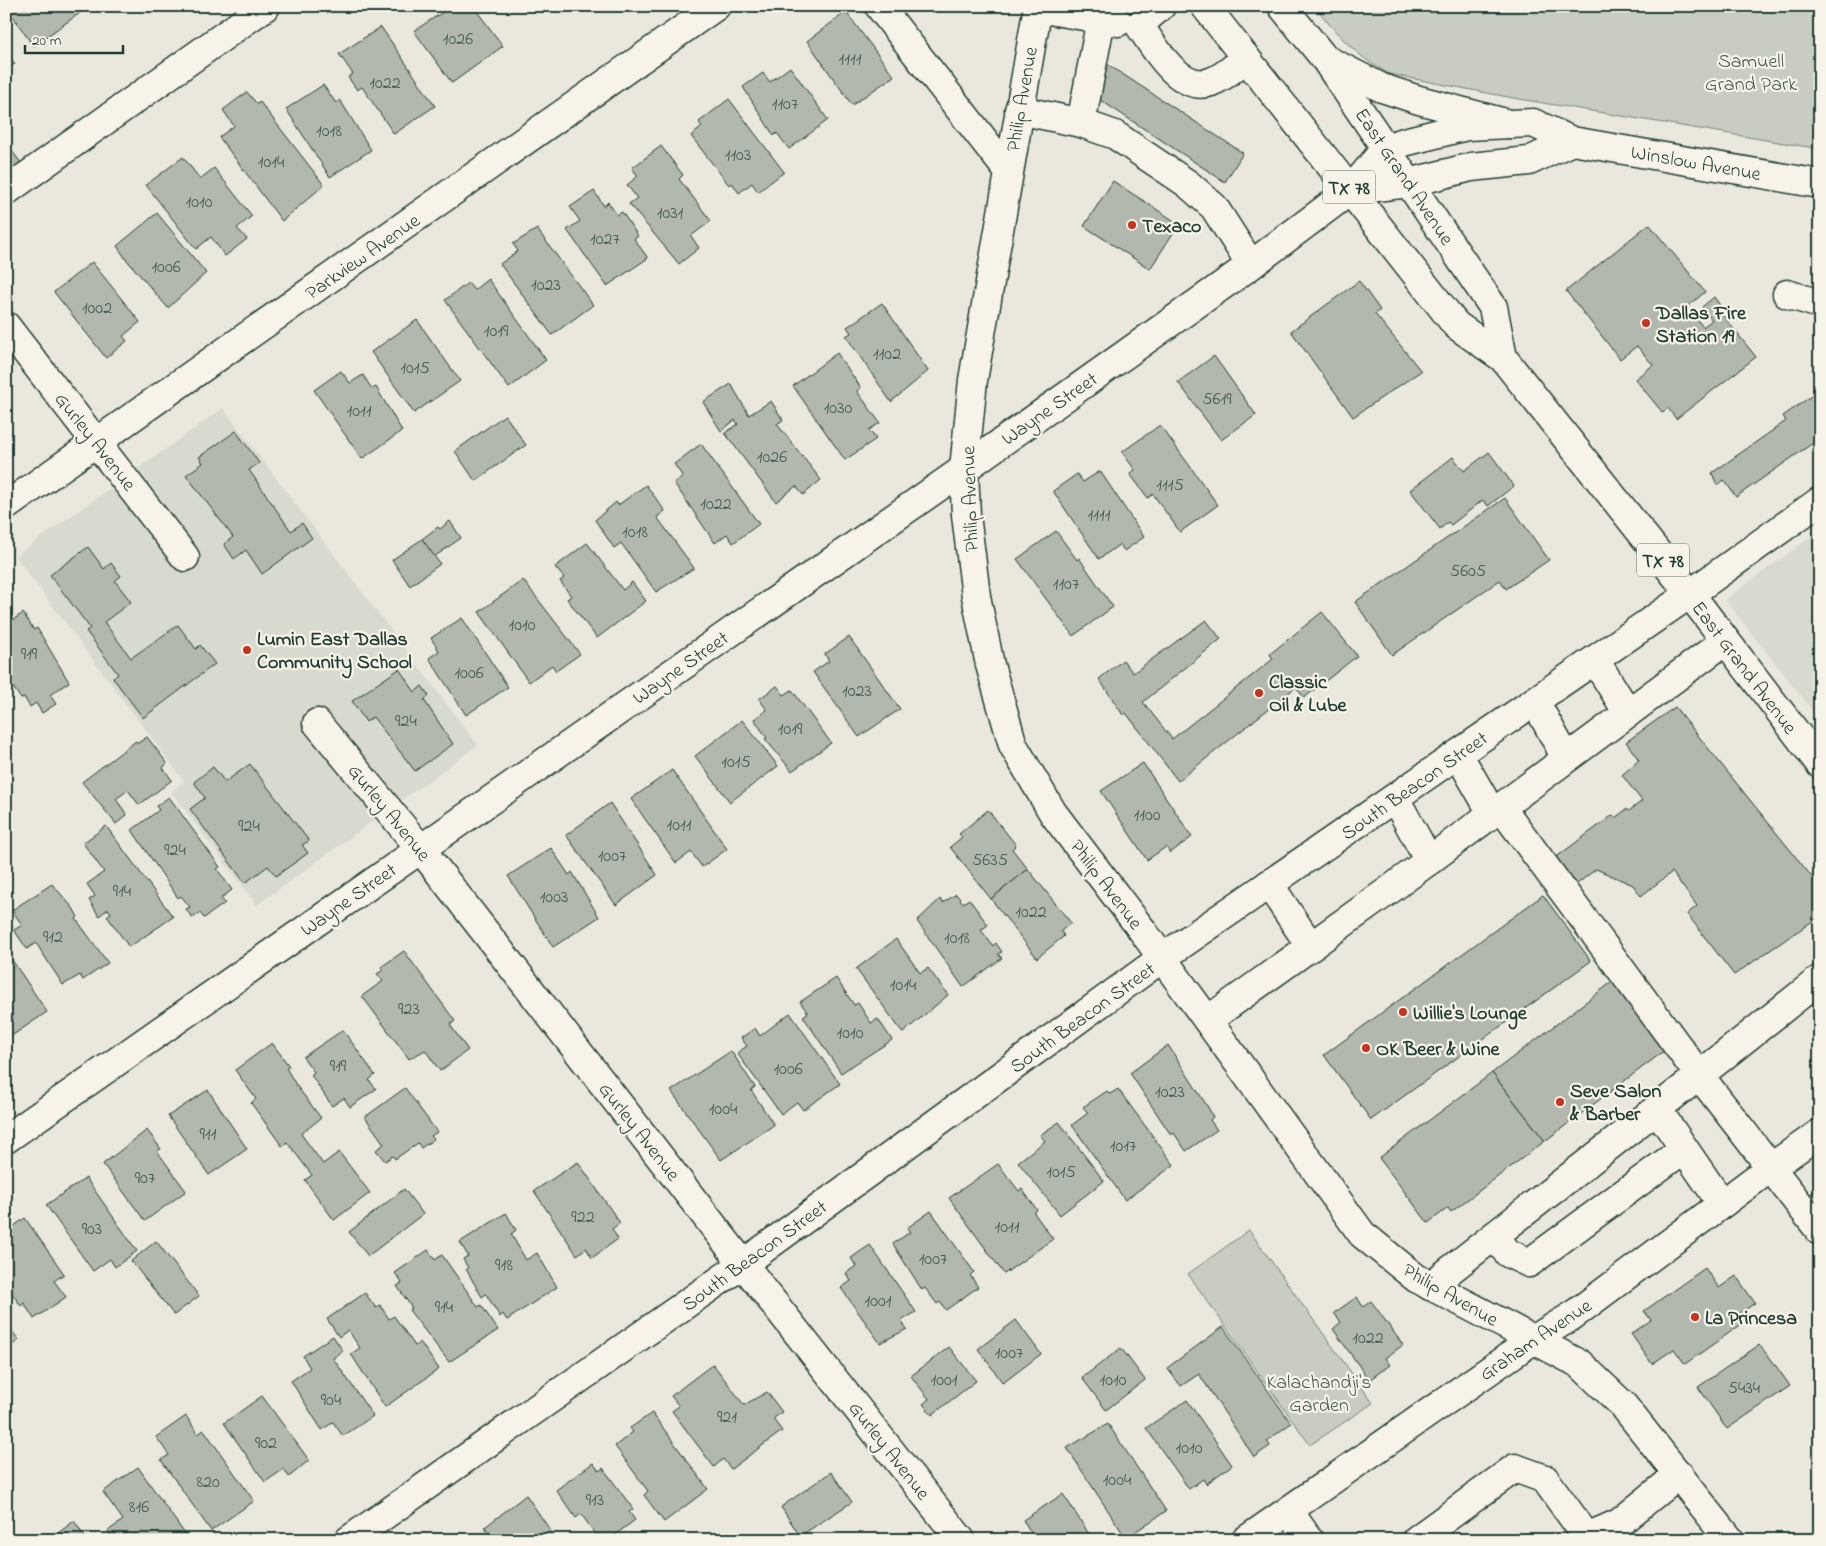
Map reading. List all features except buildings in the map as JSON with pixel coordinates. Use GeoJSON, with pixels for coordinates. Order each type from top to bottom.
{"type":"FeatureCollection","features":[{"type":"Feature","properties":{"kind":"street"},"geometry":{"type":"LineString","coordinates":[[6,192],[266,6]]}},
{"type":"Feature","properties":{"kind":"street","name":"Parkview Avenue"},"geometry":{"type":"LineString","coordinates":[[6,506],[716,6]]}},
{"type":"Feature","properties":{"kind":"street"},"geometry":{"type":"LineString","coordinates":[[879,6],[1008,171]]}},
{"type":"Feature","properties":{"kind":"street"},"geometry":{"type":"LineString","coordinates":[[1139,25],[1160,6]]}},
{"type":"Feature","properties":{"kind":"street","name":"East Grand Avenue"},"geometry":{"type":"LineString","coordinates":[[1205,6],[1456,325],[1502,358],[1690,594],[1819,761]]}},
{"type":"Feature","properties":{"kind":"street","name":"East Grand Avenue"},"geometry":{"type":"LineString","coordinates":[[1282,6],[1325,59],[1493,306],[1502,358]]}},
{"type":"Feature","properties":{"kind":"street"},"geometry":{"type":"LineString","coordinates":[[1038,7],[1139,25],[1173,71],[1190,83],[1208,83],[1223,76],[1246,58]]}},
{"type":"Feature","properties":{"kind":"street","name":"Philip Avenue"},"geometry":{"type":"LineString","coordinates":[[1038,7],[973,380],[964,469],[966,515],[976,596],[990,665],[1013,745],[1053,813],[1208,1020],[1362,1234],[1416,1278],[1580,1364],[1623,1405],[1730,1540]]}},
{"type":"Feature","properties":{"kind":"street"},"geometry":{"type":"LineString","coordinates":[[1081,123],[1101,19]]}},
{"type":"Feature","properties":{"kind":"street"},"geometry":{"type":"LineString","coordinates":[[1325,59],[1382,88],[1509,124]]}},
{"type":"Feature","properties":{"kind":"street"},"geometry":{"type":"LineString","coordinates":[[1019,110],[1081,123],[1115,135],[1188,184],[1214,207],[1251,265]]}},
{"type":"Feature","properties":{"kind":"street","name":"Winslow Avenue"},"geometry":{"type":"LineString","coordinates":[[1386,148],[1467,126],[1532,123],[1572,141],[1820,184]]}},
{"type":"Feature","properties":{"kind":"street"},"geometry":{"type":"LineString","coordinates":[[1351,190],[1409,182],[1471,167],[1529,161],[1572,141]]}},
{"type":"Feature","properties":{"kind":"street"},"geometry":{"type":"LineString","coordinates":[[1351,190],[1386,148]]}},
{"type":"Feature","properties":{"kind":"street","name":"Wayne Street"},"geometry":{"type":"LineString","coordinates":[[6,1139],[964,469],[1251,265],[1351,190]]}},
{"type":"Feature","properties":{"kind":"street"},"geometry":{"type":"LineString","coordinates":[[1787,294],[1820,304]]}},
{"type":"Feature","properties":{"kind":"street","name":"Gurley Avenue"},"geometry":{"type":"LineString","coordinates":[[6,326],[98,442],[185,557]]}},
{"type":"Feature","properties":{"kind":"street","name":"South Beacon Street"},"geometry":{"type":"LineString","coordinates":[[349,1540],[743,1264],[1162,958],[1595,660],[1820,501]]}},
{"type":"Feature","properties":{"kind":"street"},"geometry":{"type":"LineString","coordinates":[[1208,1020],[1429,861],[1725,641]]}},
{"type":"Feature","properties":{"kind":"street"},"geometry":{"type":"LineString","coordinates":[[1595,660],[1628,713]]}},
{"type":"Feature","properties":{"kind":"street"},"geometry":{"type":"LineString","coordinates":[[1535,701],[1566,758]]}},
{"type":"Feature","properties":{"kind":"street","name":"Gurley Avenue"},"geometry":{"type":"LineString","coordinates":[[317,723],[420,848],[743,1264],[961,1540]]}},
{"type":"Feature","properties":{"kind":"street"},"geometry":{"type":"LineString","coordinates":[[1458,754],[1497,810],[1820,1231]]}},
{"type":"Feature","properties":{"kind":"street"},"geometry":{"type":"LineString","coordinates":[[1395,798],[1429,861]]}},
{"type":"Feature","properties":{"kind":"street"},"geometry":{"type":"LineString","coordinates":[[1269,884],[1310,947]]}},
{"type":"Feature","properties":{"kind":"street"},"geometry":{"type":"LineString","coordinates":[[1430,1286],[1820,979]]}},
{"type":"Feature","properties":{"kind":"street"},"geometry":{"type":"LineString","coordinates":[[1656,1109],[1722,1204]]}},
{"type":"Feature","properties":{"kind":"street","name":"Graham Avenue"},"geometry":{"type":"LineString","coordinates":[[1246,1540],[1533,1340],[1572,1316],[1770,1168],[1820,1133]]}},
{"type":"Feature","properties":{"kind":"street"},"geometry":{"type":"LineString","coordinates":[[1494,1236],[1508,1253],[1529,1263],[1684,1150]]}},
{"type":"Feature","properties":{"kind":"street"},"geometry":{"type":"LineString","coordinates":[[1416,1540],[1515,1468],[1545,1479],[1585,1538],[1619,1523],[1679,1474]]}},
{"type":"Feature","properties":{"kind":"street"},"geometry":{"type":"LineString","coordinates":[[1289,1511],[1309,1540]]}},
{"type":"Feature","properties":{"kind":"shaded area","name":"Lumin East Dallas Community School"},"geometry":{"type":"Polygon","coordinates":[[[223,408],[478,745],[257,905],[171,792],[184,781],[15,556],[223,408]]]}},
{"type":"Feature","properties":{"kind":"shaded area"},"geometry":{"type":"Polygon","coordinates":[[[1820,530],[1820,720],[1725,600],[1820,530]]]}},
{"type":"Feature","properties":{"kind":"green space","name":"Samuell Grand Park"},"geometry":{"type":"Polygon","coordinates":[[[1315,6],[1820,6],[1820,149],[1513,98],[1389,74],[1357,53],[1315,6]]]}},
{"type":"Feature","properties":{"kind":"green space","name":"Kalachandji's Garden"},"geometry":{"type":"Polygon","coordinates":[[[1249,1230],[1373,1403],[1310,1445],[1188,1274],[1249,1230]]]}},
{"type":"Feature","properties":{"kind":"place","name":"Texaco"},"geometry":{"type":"Point","coordinates":[1132,225]}},
{"type":"Feature","properties":{"kind":"place","name":"Dallas Fire Station 19"},"geometry":{"type":"Point","coordinates":[1646,323]}},
{"type":"Feature","properties":{"kind":"place","name":"Lumin East Dallas Community School"},"geometry":{"type":"Point","coordinates":[247,650]}},
{"type":"Feature","properties":{"kind":"place","name":"Classic Oil & Lube"},"geometry":{"type":"Point","coordinates":[1259,693]}},
{"type":"Feature","properties":{"kind":"place","name":"Willie's Lounge"},"geometry":{"type":"Point","coordinates":[1403,1012]}},
{"type":"Feature","properties":{"kind":"place","name":"OK Beer & Wine"},"geometry":{"type":"Point","coordinates":[1366,1048]}},
{"type":"Feature","properties":{"kind":"place","name":"Seve Salon & Barber"},"geometry":{"type":"Point","coordinates":[1560,1102]}},
{"type":"Feature","properties":{"kind":"place","name":"La Princesa"},"geometry":{"type":"Point","coordinates":[1695,1317]}}]}
